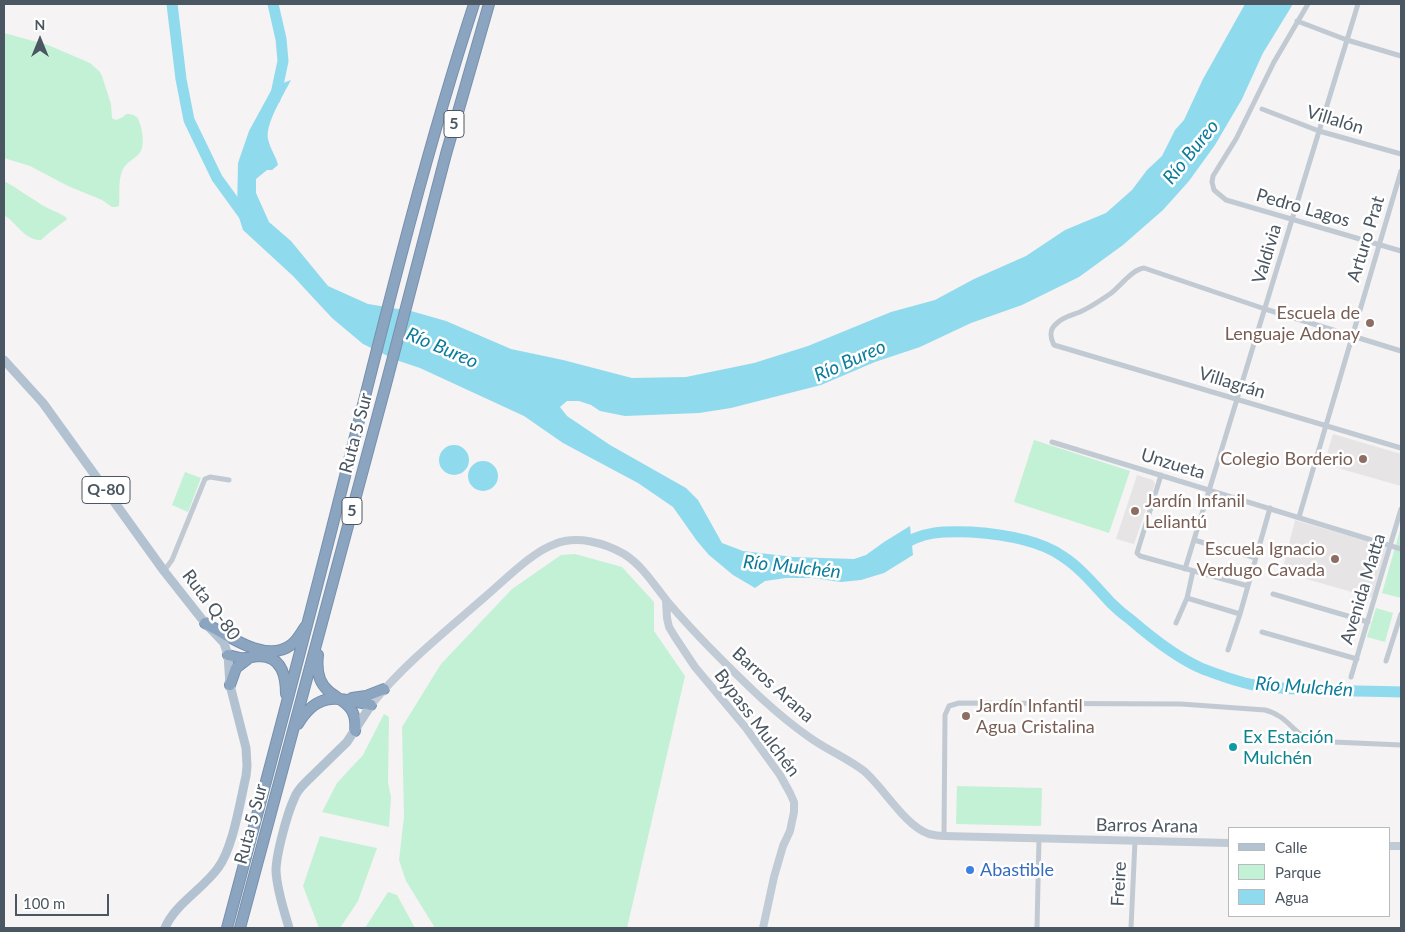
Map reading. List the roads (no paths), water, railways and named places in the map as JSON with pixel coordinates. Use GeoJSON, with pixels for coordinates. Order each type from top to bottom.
{"type":"FeatureCollection","features":[{"type":"Feature","properties":{"kind":"highway","name":"Ruta 5 Sur"},"geometry":{"type":"LineString","coordinates":[[227,928],[309,620],[404,248],[474,4]]}},
{"type":"Feature","properties":{"kind":"highway","name":"Ruta 5 Sur"},"geometry":{"type":"LineString","coordinates":[[240,928],[458,108],[489,4]]}},
{"type":"Feature","properties":{"kind":"highway"},"geometry":{"type":"LineString","coordinates":[[205,623],[226,636],[248,645],[267,651],[276,651],[285,649],[293,643],[309,620]]}},
{"type":"Feature","properties":{"kind":"highway"},"geometry":{"type":"LineString","coordinates":[[319,634],[317,668],[320,679],[328,691],[348,706],[354,715],[355,730]]}},
{"type":"Feature","properties":{"kind":"highway"},"geometry":{"type":"LineString","coordinates":[[228,655],[235,648],[248,645]]}},
{"type":"Feature","properties":{"kind":"highway"},"geometry":{"type":"LineString","coordinates":[[228,655],[242,658],[264,656],[280,666],[286,678],[286,708]]}},
{"type":"Feature","properties":{"kind":"highway"},"geometry":{"type":"LineString","coordinates":[[230,684],[236,668],[248,658]]}},
{"type":"Feature","properties":{"kind":"highway"},"geometry":{"type":"LineString","coordinates":[[292,736],[302,717],[314,705],[327,699],[366,696],[384,689]]}},
{"type":"Feature","properties":{"kind":"highway"},"geometry":{"type":"LineString","coordinates":[[341,699],[371,705]]}},
{"type":"Feature","properties":{"kind":"main road","name":"Ruta Q-80"},"geometry":{"type":"LineString","coordinates":[[4,360],[43,403],[164,571],[205,623],[224,643],[228,655],[230,684],[245,740],[246,776],[228,850],[220,866],[173,915],[165,928]]}},
{"type":"Feature","properties":{"kind":"main road","name":"Barros Arana"},"geometry":{"type":"LineString","coordinates":[[371,705],[384,689],[436,640],[535,555],[556,543],[574,540],[599,543],[616,550],[640,567],[666,600],[718,656],[785,718],[810,738],[864,771],[904,816],[919,829],[930,834],[944,836],[1228,843]]}},
{"type":"Feature","properties":{"kind":"main road","name":"Bypass Mulchén"},"geometry":{"type":"LineString","coordinates":[[666,600],[669,627],[675,637],[695,667],[746,728],[780,775],[794,802],[792,826],[783,846],[762,928]]}},
{"type":"Feature","properties":{"kind":"main road"},"geometry":{"type":"LineString","coordinates":[[289,928],[279,891],[276,871],[279,849],[290,808],[301,787],[347,742],[371,705]]}},
{"type":"Feature","properties":{"kind":"street"},"geometry":{"type":"LineString","coordinates":[[1308,4],[1297,22],[1347,40],[1401,56]]}},
{"type":"Feature","properties":{"kind":"street","name":"Valdivia"},"geometry":{"type":"LineString","coordinates":[[1185,569],[1358,4]]}},
{"type":"Feature","properties":{"kind":"street","name":"Pedro Lagos"},"geometry":{"type":"LineString","coordinates":[[1297,22],[1274,62],[1236,139],[1214,172],[1212,182],[1214,190],[1226,200],[1401,251]]}},
{"type":"Feature","properties":{"kind":"street","name":"Villalón"},"geometry":{"type":"LineString","coordinates":[[1262,109],[1319,131],[1401,154]]}},
{"type":"Feature","properties":{"kind":"street","name":"Arturo Prat"},"geometry":{"type":"LineString","coordinates":[[1299,517],[1401,171]]}},
{"type":"Feature","properties":{"kind":"street","name":"Villagrán"},"geometry":{"type":"LineString","coordinates":[[1265,308],[1144,268],[1137,269],[1114,291],[1058,322],[1053,328],[1050,339],[1054,345],[1401,448]]}},
{"type":"Feature","properties":{"kind":"street"},"geometry":{"type":"LineString","coordinates":[[1265,308],[1401,351]]}},
{"type":"Feature","properties":{"kind":"street","name":"Unzueta"},"geometry":{"type":"LineString","coordinates":[[1052,442],[1401,548]]}},
{"type":"Feature","properties":{"kind":"street"},"geometry":{"type":"LineString","coordinates":[[1162,475],[1137,553],[1140,556],[1248,586]]}},
{"type":"Feature","properties":{"kind":"street"},"geometry":{"type":"LineString","coordinates":[[164,571],[172,560],[205,479],[210,477],[229,480]]}},
{"type":"Feature","properties":{"kind":"street"},"geometry":{"type":"LineString","coordinates":[[1228,650],[1270,508]]}},
{"type":"Feature","properties":{"kind":"street","name":"Avenida Matta"},"geometry":{"type":"LineString","coordinates":[[1351,677],[1401,509]]}},
{"type":"Feature","properties":{"kind":"street"},"geometry":{"type":"LineString","coordinates":[[1194,540],[1256,558]]}},
{"type":"Feature","properties":{"kind":"street"},"geometry":{"type":"LineString","coordinates":[[1176,623],[1187,598],[1193,571]]}},
{"type":"Feature","properties":{"kind":"street"},"geometry":{"type":"LineString","coordinates":[[1273,594],[1368,622]]}},
{"type":"Feature","properties":{"kind":"street"},"geometry":{"type":"LineString","coordinates":[[1187,598],[1240,614]]}},
{"type":"Feature","properties":{"kind":"street"},"geometry":{"type":"LineString","coordinates":[[1386,661],[1401,614]]}},
{"type":"Feature","properties":{"kind":"street"},"geometry":{"type":"LineString","coordinates":[[1262,632],[1357,659]]}},
{"type":"Feature","properties":{"kind":"street"},"geometry":{"type":"LineString","coordinates":[[944,836],[945,715],[949,706],[959,703],[1181,704],[1265,710],[1275,713],[1310,741],[1401,745]]}},
{"type":"Feature","properties":{"kind":"street"},"geometry":{"type":"LineString","coordinates":[[1037,928],[1039,839]]}},
{"type":"Feature","properties":{"kind":"street","name":"Freire"},"geometry":{"type":"LineString","coordinates":[[1131,928],[1135,841]]}},
{"type":"Feature","properties":{"kind":"water"},"geometry":{"type":"Polygon","coordinates":[[[1245,4],[1293,4],[1263,53],[1242,99],[1215,145],[1189,181],[1163,210],[1123,245],[1079,277],[1022,305],[971,323],[920,347],[875,362],[821,385],[731,408],[699,413],[625,416],[600,411],[591,405],[579,401],[567,401],[560,407],[567,416],[610,445],[686,488],[698,500],[722,543],[743,551],[793,557],[854,559],[866,555],[910,526],[913,555],[884,573],[861,580],[841,582],[813,578],[786,578],[765,581],[755,588],[733,575],[709,555],[673,507],[638,483],[563,443],[524,416],[363,344],[332,318],[293,276],[243,230],[237,211],[238,163],[249,131],[273,87],[291,80],[269,125],[268,139],[278,165],[272,170],[267,170],[256,179],[256,193],[269,222],[291,241],[328,286],[368,304],[411,311],[446,321],[511,349],[632,378],[686,377],[754,363],[808,346],[891,312],[935,300],[974,279],[1026,256],[1065,230],[1106,213],[1132,190],[1147,170],[1162,156],[1175,130],[1184,120],[1203,79],[1245,4]]]}},
{"type":"Feature","properties":{"kind":"water"},"geometry":{"type":"Polygon","coordinates":[[[454,445],[460,446],[468,454],[468,466],[460,474],[454,475],[448,474],[440,466],[439,460],[440,454],[448,446],[454,445]]]}},
{"type":"Feature","properties":{"kind":"water"},"geometry":{"type":"Polygon","coordinates":[[[483,461],[489,462],[497,470],[497,482],[489,490],[483,491],[477,490],[469,482],[468,476],[469,470],[477,462],[483,461]]]}},
{"type":"Feature","properties":{"kind":"waterway","name":"Río Bureo"},"geometry":{"type":"LineString","coordinates":[[172,4],[181,79],[189,120],[217,178],[246,218]]}},
{"type":"Feature","properties":{"kind":"waterway","name":"Río Bureo"},"geometry":{"type":"LineString","coordinates":[[273,4],[281,39],[283,61],[275,99]]}},
{"type":"Feature","properties":{"kind":"waterway","name":"Río Mulchén"},"geometry":{"type":"LineString","coordinates":[[899,547],[925,535],[952,532],[994,534],[1030,541],[1052,550],[1076,566],[1116,607],[1166,648],[1193,665],[1254,685],[1309,690],[1401,692]]}},
{"type":"Feature","properties":{"kind":"place","name":"Escuela de Lenguaje Adonay"},"geometry":{"type":"Point","coordinates":[1370,323]}},
{"type":"Feature","properties":{"kind":"place","name":"Colegio Borderio"},"geometry":{"type":"Point","coordinates":[1363,459]}},
{"type":"Feature","properties":{"kind":"place","name":"Jardín Infanil Leliantú"},"geometry":{"type":"Point","coordinates":[1135,511]}},
{"type":"Feature","properties":{"kind":"place","name":"Escuela Ignacio Verdugo Cavada"},"geometry":{"type":"Point","coordinates":[1335,559]}},
{"type":"Feature","properties":{"kind":"place","name":"Jardín Infantil Agua Cristalina"},"geometry":{"type":"Point","coordinates":[966,716]}},
{"type":"Feature","properties":{"kind":"place","name":"Ex Estación Mulchén"},"geometry":{"type":"Point","coordinates":[1233,747]}},
{"type":"Feature","properties":{"kind":"place","name":"Abastible"},"geometry":{"type":"Point","coordinates":[970,870]}}]}
